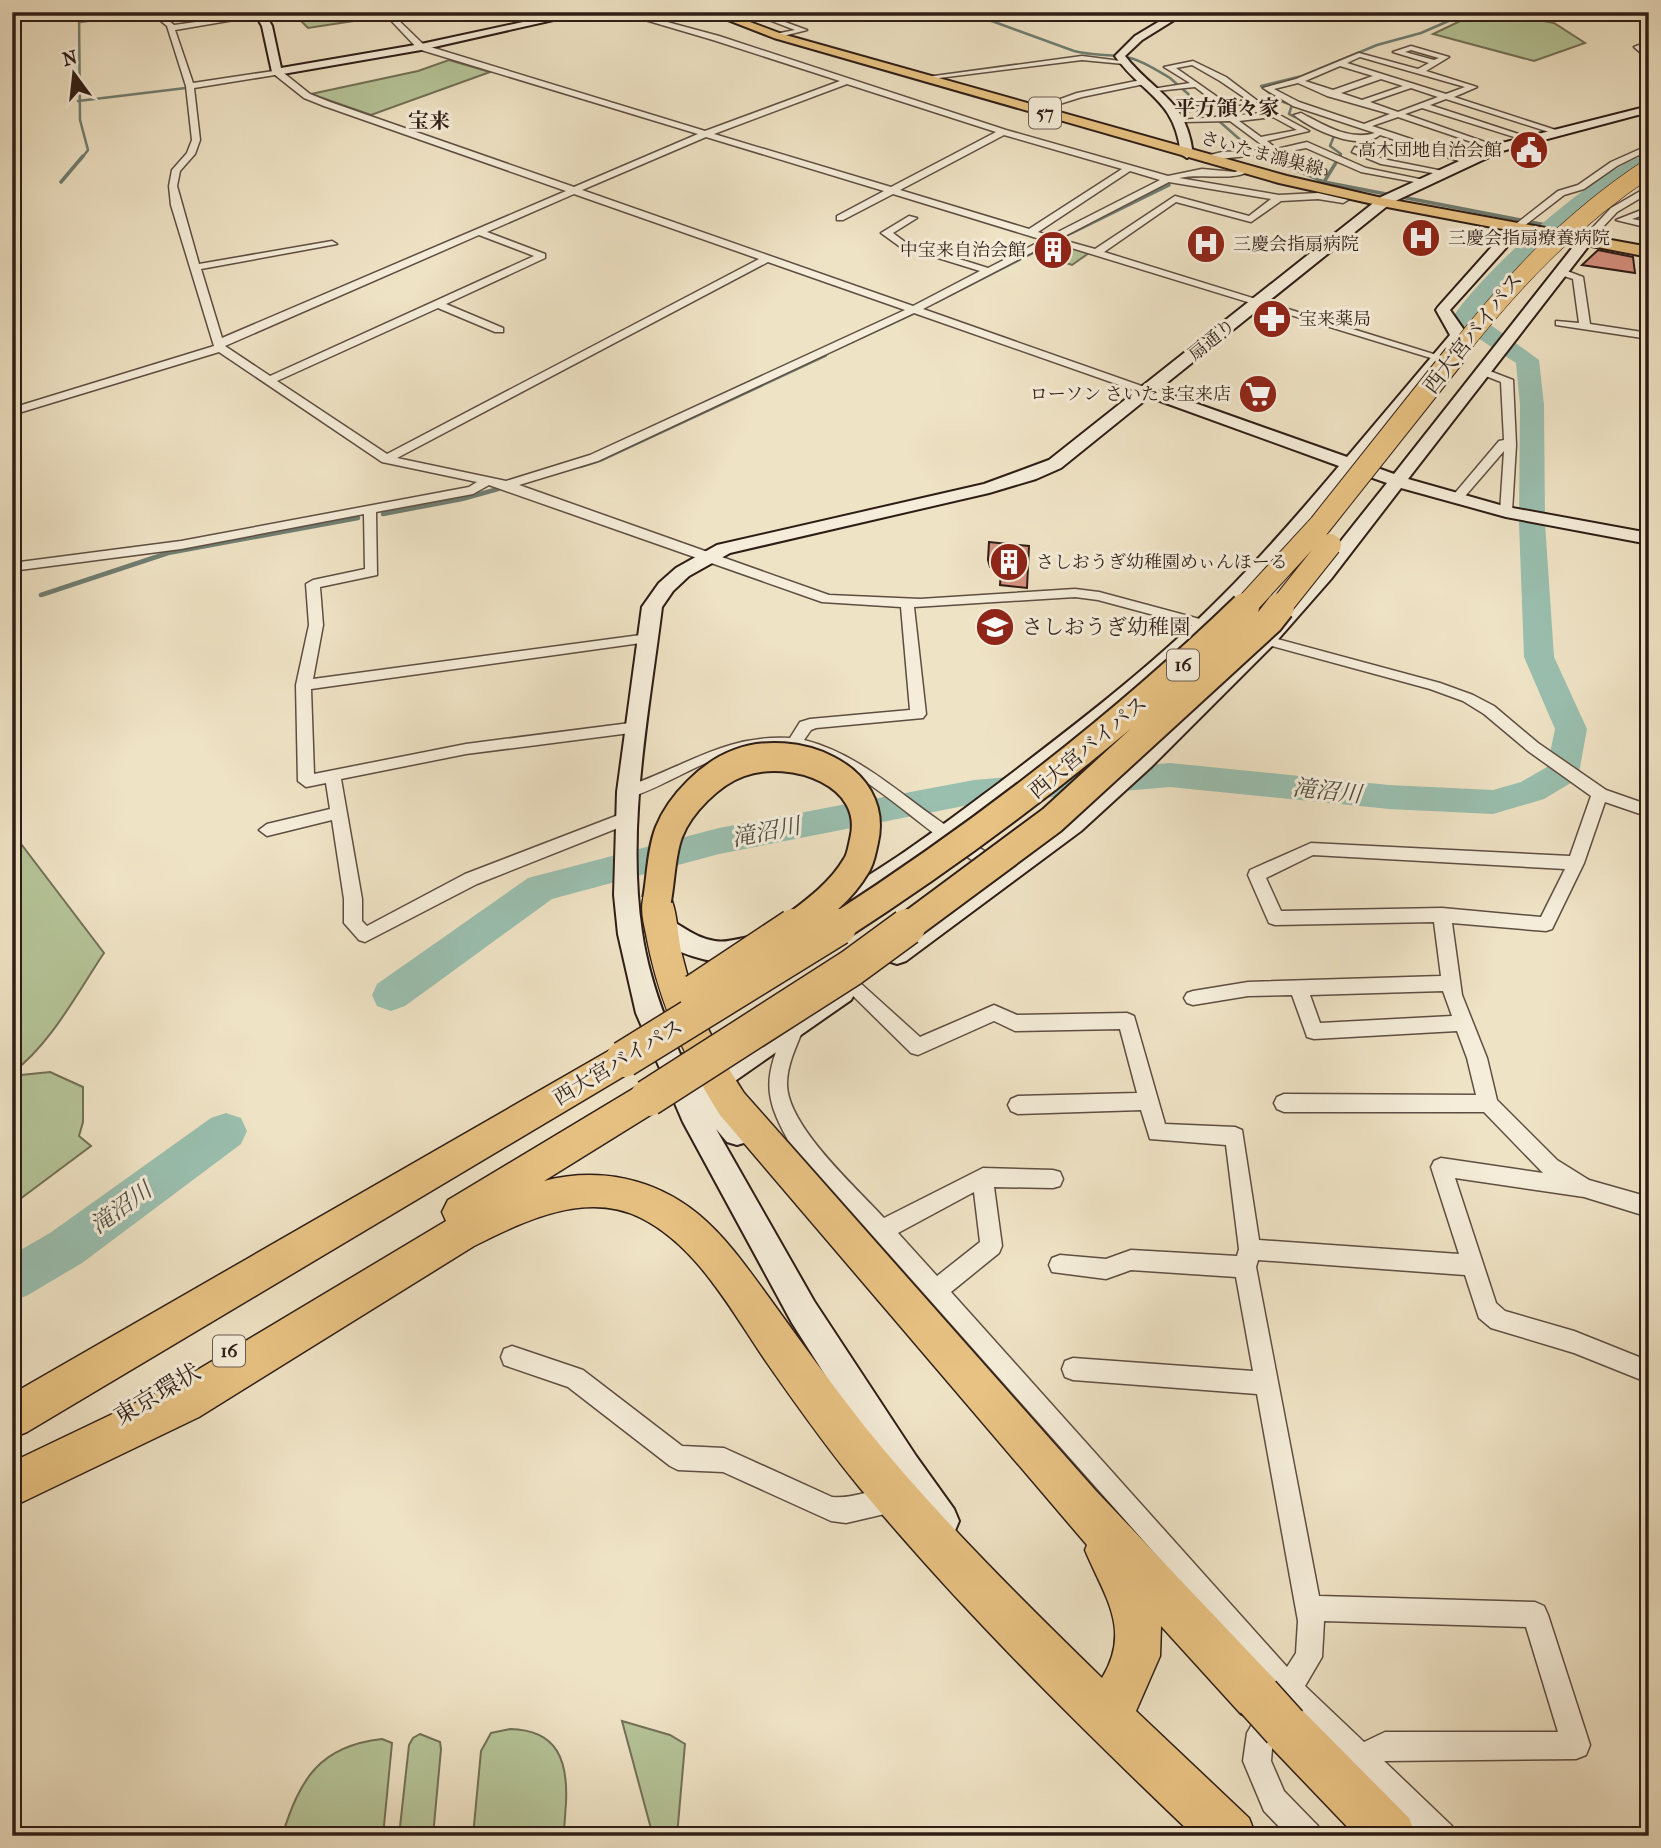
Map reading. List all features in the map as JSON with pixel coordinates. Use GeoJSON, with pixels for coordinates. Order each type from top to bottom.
{"type":"FeatureCollection","features":[{"type":"Feature","properties":{"kind":"highway","name":"西大宮バイパス"},"geometry":{"type":"LineString","coordinates":[[12,1417],[488,1140],[619,1054],[819,942],[1030,796],[1124,720],[1247,606],[1307,542],[1529,263],[1578,216],[1649,168]]}},
{"type":"Feature","properties":{"kind":"highway","name":"西大宮バイパス"},"geometry":{"type":"LineString","coordinates":[[453,1227],[851,968],[1052,820],[1269,621],[1365,501],[1480,346],[1542,273],[1588,225],[1649,179]]}},
{"type":"Feature","properties":{"kind":"highway"},"geometry":{"type":"LineString","coordinates":[[619,1054],[796,925],[843,884],[858,864],[870,829],[865,802],[858,790],[842,776],[800,759],[764,757],[725,766],[704,780],[674,816],[648,906],[669,972],[684,1016],[716,1081],[759,1136],[871,1243],[1081,1506],[1278,1704],[1391,1836]]}},
{"type":"Feature","properties":{"kind":"highway"},"geometry":{"type":"LineString","coordinates":[[12,1483],[184,1402],[453,1227],[571,1191],[599,1189],[623,1193],[649,1201],[694,1231],[826,1409],[899,1500],[1106,1715],[1231,1836]]}},
{"type":"Feature","properties":{"kind":"highway"},"geometry":{"type":"LineString","coordinates":[[1081,1506],[1120,1573],[1130,1598],[1140,1645],[1129,1678],[1106,1715]]}},
{"type":"Feature","properties":{"kind":"main road","name":"さいたま鴻巣線"},"geometry":{"type":"LineString","coordinates":[[712,12],[778,36],[1244,170],[1382,202],[1646,251]]}},
{"type":"Feature","properties":{"kind":"street"},"geometry":{"type":"LineString","coordinates":[[153,12],[171,28],[190,86],[196,140],[191,154],[176,170],[173,186],[176,205],[219,346],[386,459],[507,485],[827,599],[907,603],[1074,593],[1099,596],[1435,686],[1468,698],[1489,710],[1533,747],[1592,789],[1649,811]]}},
{"type":"Feature","properties":{"kind":"street"},"geometry":{"type":"LineString","coordinates":[[386,12],[421,47],[1438,357]]}},
{"type":"Feature","properties":{"kind":"street"},"geometry":{"type":"LineString","coordinates":[[190,86],[421,47],[584,12]]}},
{"type":"Feature","properties":{"kind":"street"},"geometry":{"type":"LineString","coordinates":[[621,12],[716,38],[1003,132],[1168,179],[1279,198],[1318,196],[1343,200]]}},
{"type":"Feature","properties":{"kind":"street"},"geometry":{"type":"LineString","coordinates":[[737,22],[773,12]]}},
{"type":"Feature","properties":{"kind":"street"},"geometry":{"type":"LineString","coordinates":[[825,12],[842,18]]}},
{"type":"Feature","properties":{"kind":"street"},"geometry":{"type":"LineString","coordinates":[[1182,12],[1122,50],[1120,56],[1151,85],[1177,115],[1188,154]]}},
{"type":"Feature","properties":{"kind":"street"},"geometry":{"type":"LineString","coordinates":[[171,28],[260,14],[267,26],[277,72],[307,96],[327,104],[1398,481],[1512,514],[1649,539]]}},
{"type":"Feature","properties":{"kind":"street"},"geometry":{"type":"LineString","coordinates":[[761,16],[803,30],[778,36]]}},
{"type":"Feature","properties":{"kind":"street"},"geometry":{"type":"LineString","coordinates":[[1649,43],[1638,47],[1649,58]]}},
{"type":"Feature","properties":{"kind":"street"},"geometry":{"type":"LineString","coordinates":[[1421,71],[1445,57],[1411,48],[1397,52],[1436,62]]}},
{"type":"Feature","properties":{"kind":"street"},"geometry":{"type":"LineString","coordinates":[[1363,127],[1472,88],[1359,55],[1298,81],[1267,88],[1296,104],[1381,134],[1468,161]]}},
{"type":"Feature","properties":{"kind":"street"},"geometry":{"type":"LineString","coordinates":[[923,78],[1082,58],[1124,62]]}},
{"type":"Feature","properties":{"kind":"street"},"geometry":{"type":"LineString","coordinates":[[1177,115],[1224,105],[1255,102],[1223,79],[1193,63],[1168,67],[1197,84],[1224,105]]}},
{"type":"Feature","properties":{"kind":"street"},"geometry":{"type":"LineString","coordinates":[[1342,64],[1558,132]]}},
{"type":"Feature","properties":{"kind":"street"},"geometry":{"type":"LineString","coordinates":[[1296,104],[1382,76]]}},
{"type":"Feature","properties":{"kind":"street"},"geometry":{"type":"LineString","coordinates":[[12,412],[219,346],[705,134],[847,81]]}},
{"type":"Feature","properties":{"kind":"street"},"geometry":{"type":"LineString","coordinates":[[1298,81],[1498,148]]}},
{"type":"Feature","properties":{"kind":"street"},"geometry":{"type":"LineString","coordinates":[[1034,110],[1080,95],[1151,85],[1197,84]]}},
{"type":"Feature","properties":{"kind":"street"},"geometry":{"type":"LineString","coordinates":[[1361,103],[1412,85]]}},
{"type":"Feature","properties":{"kind":"street"},"geometry":{"type":"LineString","coordinates":[[1423,106],[1530,139]]}},
{"type":"Feature","properties":{"kind":"street","name":"扇通り"},"geometry":{"type":"LineString","coordinates":[[641,984],[630,934],[648,906],[626,845],[628,792],[652,607],[660,593],[684,569],[706,557],[763,540],[989,488],[1030,475],[1066,456],[1149,392],[1382,202],[1498,148],[1649,109]]}},
{"type":"Feature","properties":{"kind":"street"},"geometry":{"type":"LineString","coordinates":[[1285,120],[1313,110]]}},
{"type":"Feature","properties":{"kind":"street"},"geometry":{"type":"LineString","coordinates":[[1177,115],[1232,119],[1274,114],[1306,131],[1257,139]]}},
{"type":"Feature","properties":{"kind":"street"},"geometry":{"type":"LineString","coordinates":[[1298,116],[1328,130],[1361,140],[1381,134]]}},
{"type":"Feature","properties":{"kind":"street"},"geometry":{"type":"LineString","coordinates":[[1254,117],[1264,123]]}},
{"type":"Feature","properties":{"kind":"street"},"geometry":{"type":"LineString","coordinates":[[1232,119],[1275,151],[1323,172]]}},
{"type":"Feature","properties":{"kind":"street"},"geometry":{"type":"LineString","coordinates":[[1274,129],[1283,135]]}},
{"type":"Feature","properties":{"kind":"street"},"geometry":{"type":"LineString","coordinates":[[840,218],[1003,132]]}},
{"type":"Feature","properties":{"kind":"street"},"geometry":{"type":"LineString","coordinates":[[1205,159],[1307,145],[1364,170],[1425,181]]}},
{"type":"Feature","properties":{"kind":"street"},"geometry":{"type":"LineString","coordinates":[[648,906],[681,941],[719,953],[738,953],[850,901],[947,835],[1096,721],[1204,625],[1258,570],[1457,335],[1457,330],[1450,324],[1443,310],[1521,228],[1561,193],[1581,187],[1614,164],[1649,147]]}},
{"type":"Feature","properties":{"kind":"street"},"geometry":{"type":"LineString","coordinates":[[1355,149],[1381,161],[1450,170]]}},
{"type":"Feature","properties":{"kind":"street"},"geometry":{"type":"LineString","coordinates":[[1367,155],[1378,152]]}},
{"type":"Feature","properties":{"kind":"street"},"geometry":{"type":"LineString","coordinates":[[1408,155],[1450,170]]}},
{"type":"Feature","properties":{"kind":"street"},"geometry":{"type":"LineString","coordinates":[[1031,232],[1129,168]]}},
{"type":"Feature","properties":{"kind":"street"},"geometry":{"type":"LineString","coordinates":[[507,485],[618,448],[913,310],[1168,179],[1205,171],[1236,174],[1244,170]]}},
{"type":"Feature","properties":{"kind":"street"},"geometry":{"type":"LineString","coordinates":[[716,1081],[1008,874],[1094,806],[1143,762],[1267,640],[1324,575],[1508,335],[1585,241],[1614,210],[1649,189]]}},
{"type":"Feature","properties":{"kind":"street"},"geometry":{"type":"LineString","coordinates":[[1097,253],[1175,199],[1251,219],[1279,198]]}},
{"type":"Feature","properties":{"kind":"street"},"geometry":{"type":"LineString","coordinates":[[1649,210],[1621,220],[1649,225]]}},
{"type":"Feature","properties":{"kind":"street"},"geometry":{"type":"LineString","coordinates":[[912,218],[886,233],[902,244],[989,271]]}},
{"type":"Feature","properties":{"kind":"street"},"geometry":{"type":"LineString","coordinates":[[269,381],[542,256],[479,232]]}},
{"type":"Feature","properties":{"kind":"street"},"geometry":{"type":"LineString","coordinates":[[196,267],[332,244]]}},
{"type":"Feature","properties":{"kind":"street"},"geometry":{"type":"LineString","coordinates":[[1646,251],[1649,289]]}},
{"type":"Feature","properties":{"kind":"street"},"geometry":{"type":"LineString","coordinates":[[386,459],[765,259]]}},
{"type":"Feature","properties":{"kind":"street"},"geometry":{"type":"LineString","coordinates":[[1559,271],[1578,277],[1585,327]]}},
{"type":"Feature","properties":{"kind":"street"},"geometry":{"type":"LineString","coordinates":[[438,304],[499,330]]}},
{"type":"Feature","properties":{"kind":"street"},"geometry":{"type":"LineString","coordinates":[[1560,323],[1649,336]]}},
{"type":"Feature","properties":{"kind":"street"},"geometry":{"type":"LineString","coordinates":[[1482,372],[1507,380],[1512,514]]}},
{"type":"Feature","properties":{"kind":"street"},"geometry":{"type":"LineString","coordinates":[[1456,499],[1503,444],[1510,442]]}},
{"type":"Feature","properties":{"kind":"street"},"geometry":{"type":"LineString","coordinates":[[12,567],[181,545],[473,489],[487,481]]}},
{"type":"Feature","properties":{"kind":"street"},"geometry":{"type":"LineString","coordinates":[[370,509],[372,572],[313,584],[316,625],[303,685],[306,781],[466,749],[638,727]]}},
{"type":"Feature","properties":{"kind":"street"},"geometry":{"type":"LineString","coordinates":[[795,743],[805,726],[816,723],[918,714],[907,603]]}},
{"type":"Feature","properties":{"kind":"street"},"geometry":{"type":"LineString","coordinates":[[303,685],[648,638]]}},
{"type":"Feature","properties":{"kind":"street"},"geometry":{"type":"LineString","coordinates":[[628,792],[653,785],[722,751],[738,746],[755,743],[795,743],[813,746],[856,765],[930,823],[1008,874]]}},
{"type":"Feature","properties":{"kind":"street"},"geometry":{"type":"LineString","coordinates":[[333,776],[353,900],[353,923],[365,935],[471,879],[627,818]]}},
{"type":"Feature","properties":{"kind":"street"},"geometry":{"type":"LineString","coordinates":[[1576,863],[1311,849],[1256,875],[1275,918],[1442,915],[1546,924],[1576,863],[1592,789]]}},
{"type":"Feature","properties":{"kind":"street"},"geometry":{"type":"LineString","coordinates":[[267,830],[339,813]]}},
{"type":"Feature","properties":{"kind":"street"},"geometry":{"type":"LineString","coordinates":[[1442,915],[1452,983],[1477,1058],[1488,1104],[1550,1166],[1584,1188]]}},
{"type":"Feature","properties":{"kind":"street"},"geometry":{"type":"LineString","coordinates":[[1193,998],[1248,989],[1452,983]]}},
{"type":"Feature","properties":{"kind":"street"},"geometry":{"type":"LineString","coordinates":[[641,984],[678,1055],[708,1099],[788,1187],[871,1243],[935,1291],[1190,1574],[1278,1704],[1361,1759],[1442,1836]]}},
{"type":"Feature","properties":{"kind":"street"},"geometry":{"type":"LineString","coordinates":[[641,984],[649,1013],[693,1113],[803,1312],[904,1468],[1012,1618]]}},
{"type":"Feature","properties":{"kind":"street"},"geometry":{"type":"LineString","coordinates":[[852,986],[918,1047],[994,1013],[1016,1023],[1127,1021],[1157,1133],[1235,1136],[1247,1258],[1266,1383],[1311,1621],[1309,1657],[1260,1733],[1257,1761],[1274,1801],[1308,1836]]}},
{"type":"Feature","properties":{"kind":"street"},"geometry":{"type":"LineString","coordinates":[[1299,988],[1314,1031],[1464,1023]]}},
{"type":"Feature","properties":{"kind":"street"},"geometry":{"type":"LineString","coordinates":[[795,1027],[784,1050],[776,1083],[781,1112],[871,1243]]}},
{"type":"Feature","properties":{"kind":"street"},"geometry":{"type":"LineString","coordinates":[[1018,1105],[1149,1101]]}},
{"type":"Feature","properties":{"kind":"street"},"geometry":{"type":"LineString","coordinates":[[1284,1103],[1488,1104]]}},
{"type":"Feature","properties":{"kind":"street"},"geometry":{"type":"LineString","coordinates":[[1649,1207],[1584,1188],[1441,1167],[1487,1310],[1499,1320],[1574,1342],[1649,1372]]}},
{"type":"Feature","properties":{"kind":"street"},"geometry":{"type":"LineString","coordinates":[[871,1243],[983,1177],[1054,1179]]}},
{"type":"Feature","properties":{"kind":"street"},"geometry":{"type":"LineString","coordinates":[[935,1291],[991,1246],[983,1177]]}},
{"type":"Feature","properties":{"kind":"street"},"geometry":{"type":"LineString","coordinates":[[1060,1265],[1107,1269],[1131,1260],[1247,1258],[1473,1265]]}},
{"type":"Feature","properties":{"kind":"street"},"geometry":{"type":"LineString","coordinates":[[512,1357],[575,1378],[678,1458],[724,1460],[831,1508],[846,1511],[899,1500]]}},
{"type":"Feature","properties":{"kind":"street"},"geometry":{"type":"LineString","coordinates":[[1073,1369],[1266,1383]]}},
{"type":"Feature","properties":{"kind":"street"},"geometry":{"type":"LineString","coordinates":[[1308,1608],[1535,1615],[1576,1745],[1385,1746],[1361,1759]]}},
{"type":"Feature","properties":{"kind":"green space"},"geometry":{"type":"Polygon","coordinates":[[[292,12],[352,12],[360,20],[308,28],[292,12]]]}},
{"type":"Feature","properties":{"kind":"green space"},"geometry":{"type":"Polygon","coordinates":[[[1479,12],[1498,12],[1554,23],[1585,43],[1534,61],[1433,34],[1479,12]]]}},
{"type":"Feature","properties":{"kind":"green space"},"geometry":{"type":"Polygon","coordinates":[[[449,60],[490,72],[371,115],[311,94],[418,71],[449,60]]]}},
{"type":"Feature","properties":{"kind":"green space"},"geometry":{"type":"Polygon","coordinates":[[[1056,243],[1089,253],[1072,265],[1036,253],[1056,243]]]}},
{"type":"Feature","properties":{"kind":"green space"},"geometry":{"type":"Polygon","coordinates":[[[12,832],[104,953],[51,1033],[12,1073],[12,832]]]}},
{"type":"Feature","properties":{"kind":"green space"},"geometry":{"type":"Polygon","coordinates":[[[50,1072],[83,1087],[83,1122],[79,1136],[91,1146],[12,1205],[12,1082],[21,1075],[50,1072]]]}},
{"type":"Feature","properties":{"kind":"green space"},"geometry":{"type":"Polygon","coordinates":[[[622,1721],[670,1735],[685,1744],[677,1836],[653,1836],[622,1721]]]}},
{"type":"Feature","properties":{"kind":"green space"},"geometry":{"type":"Polygon","coordinates":[[[510,1729],[539,1735],[557,1751],[562,1761],[566,1788],[563,1836],[473,1836],[481,1751],[491,1733],[510,1729]]]}},
{"type":"Feature","properties":{"kind":"green space"},"geometry":{"type":"Polygon","coordinates":[[[420,1734],[440,1742],[441,1749],[433,1836],[399,1836],[409,1745],[413,1738],[420,1734]]]}},
{"type":"Feature","properties":{"kind":"green space"},"geometry":{"type":"Polygon","coordinates":[[[382,1739],[392,1743],[383,1836],[282,1836],[296,1798],[315,1769],[342,1749],[382,1739]]]}},
{"type":"Feature","properties":{"kind":"building"},"geometry":{"type":"Polygon","coordinates":[[[1598,250],[1633,257],[1635,273],[1582,265],[1598,250]]]}},
{"type":"Feature","properties":{"kind":"building","name":"さしおうぎ幼稚園めぃんほーる"},"geometry":{"type":"Polygon","coordinates":[[[989,542],[1029,546],[1027,588],[1000,585],[1001,571],[990,567],[988,560],[989,542]]]}},
{"type":"Feature","properties":{"kind":"waterway"},"geometry":{"type":"LineString","coordinates":[[79,12],[80,101]]}},
{"type":"Feature","properties":{"kind":"waterway"},"geometry":{"type":"LineString","coordinates":[[80,22],[148,12]]}},
{"type":"Feature","properties":{"kind":"waterway"},"geometry":{"type":"LineString","coordinates":[[505,31],[592,12]]}},
{"type":"Feature","properties":{"kind":"waterway"},"geometry":{"type":"LineString","coordinates":[[967,12],[1074,51],[1130,58],[1145,64],[1170,78],[1253,151],[1268,158]]}},
{"type":"Feature","properties":{"kind":"waterway"},"geometry":{"type":"LineString","coordinates":[[1308,123],[1289,114],[1292,105],[1278,100],[1261,86],[1302,76],[1377,45],[1421,33],[1469,12]]}},
{"type":"Feature","properties":{"kind":"waterway"},"geometry":{"type":"LineString","coordinates":[[80,101],[194,87]]}},
{"type":"Feature","properties":{"kind":"waterway"},"geometry":{"type":"LineString","coordinates":[[80,101],[80,120],[88,150],[82,158]]}},
{"type":"Feature","properties":{"kind":"waterway"},"geometry":{"type":"LineString","coordinates":[[1327,133],[1334,136],[1330,146],[1341,154],[1340,156]]}},
{"type":"Feature","properties":{"kind":"waterway"},"geometry":{"type":"LineString","coordinates":[[61,182],[83,156]]}},
{"type":"Feature","properties":{"kind":"waterway"},"geometry":{"type":"LineString","coordinates":[[1264,156],[1324,182]]}},
{"type":"Feature","properties":{"kind":"waterway"},"geometry":{"type":"LineString","coordinates":[[1324,182],[1340,156]]}},
{"type":"Feature","properties":{"kind":"waterway","name":"滝沼川"},"geometry":{"type":"LineString","coordinates":[[391,995],[541,888],[719,841],[974,792],[1170,775],[1389,797],[1493,802],[1532,791],[1562,773],[1571,729],[1539,657],[1532,523],[1532,405],[1527,360],[1466,320],[1466,314],[1528,249],[1573,208],[1597,190],[1649,159]]}},
{"type":"Feature","properties":{"kind":"waterway"},"geometry":{"type":"LineString","coordinates":[[1324,182],[1551,226]]}},
{"type":"Feature","properties":{"kind":"waterway"},"geometry":{"type":"LineString","coordinates":[[1059,239],[1169,185]]}},
{"type":"Feature","properties":{"kind":"waterway"},"geometry":{"type":"LineString","coordinates":[[936,302],[1055,241]]}},
{"type":"Feature","properties":{"kind":"waterway"},"geometry":{"type":"LineString","coordinates":[[821,356],[912,314]]}},
{"type":"Feature","properties":{"kind":"waterway"},"geometry":{"type":"LineString","coordinates":[[580,466],[602,459],[825,355]]}},
{"type":"Feature","properties":{"kind":"waterway"},"geometry":{"type":"LineString","coordinates":[[383,514],[462,499],[498,489]]}},
{"type":"Feature","properties":{"kind":"waterway"},"geometry":{"type":"LineString","coordinates":[[41,595],[168,553],[358,518]]}},
{"type":"Feature","properties":{"kind":"waterway","name":"滝沼川"},"geometry":{"type":"LineString","coordinates":[[12,1280],[66,1248],[226,1131]]}},
{"type":"Feature","properties":{"kind":"place","name":"高木団地自治会館"},"geometry":{"type":"Point","coordinates":[1529,150]}},
{"type":"Feature","properties":{"kind":"place","name":"三慶会指扇療養病院"},"geometry":{"type":"Point","coordinates":[1421,238]}},
{"type":"Feature","properties":{"kind":"place","name":"三慶会指扇病院"},"geometry":{"type":"Point","coordinates":[1206,244]}},
{"type":"Feature","properties":{"kind":"place","name":"中宝来自治会館"},"geometry":{"type":"Point","coordinates":[1053,250]}},
{"type":"Feature","properties":{"kind":"place","name":"宝来薬局"},"geometry":{"type":"Point","coordinates":[1272,319]}},
{"type":"Feature","properties":{"kind":"place","name":"ローソン さいたま宝来店"},"geometry":{"type":"Point","coordinates":[1258,394]}},
{"type":"Feature","properties":{"kind":"place","name":"さしおうぎ幼稚園めぃんほーる"},"geometry":{"type":"Point","coordinates":[1009,562]}},
{"type":"Feature","properties":{"kind":"place","name":"さしおうぎ幼稚園"},"geometry":{"type":"Point","coordinates":[995,627]}},
{"type":"Feature","properties":{"kind":"district","name":"平方領々家"},"geometry":{"type":"Point","coordinates":[1227,108]}},
{"type":"Feature","properties":{"kind":"district","name":"宝来"},"geometry":{"type":"Point","coordinates":[429,121]}}]}
